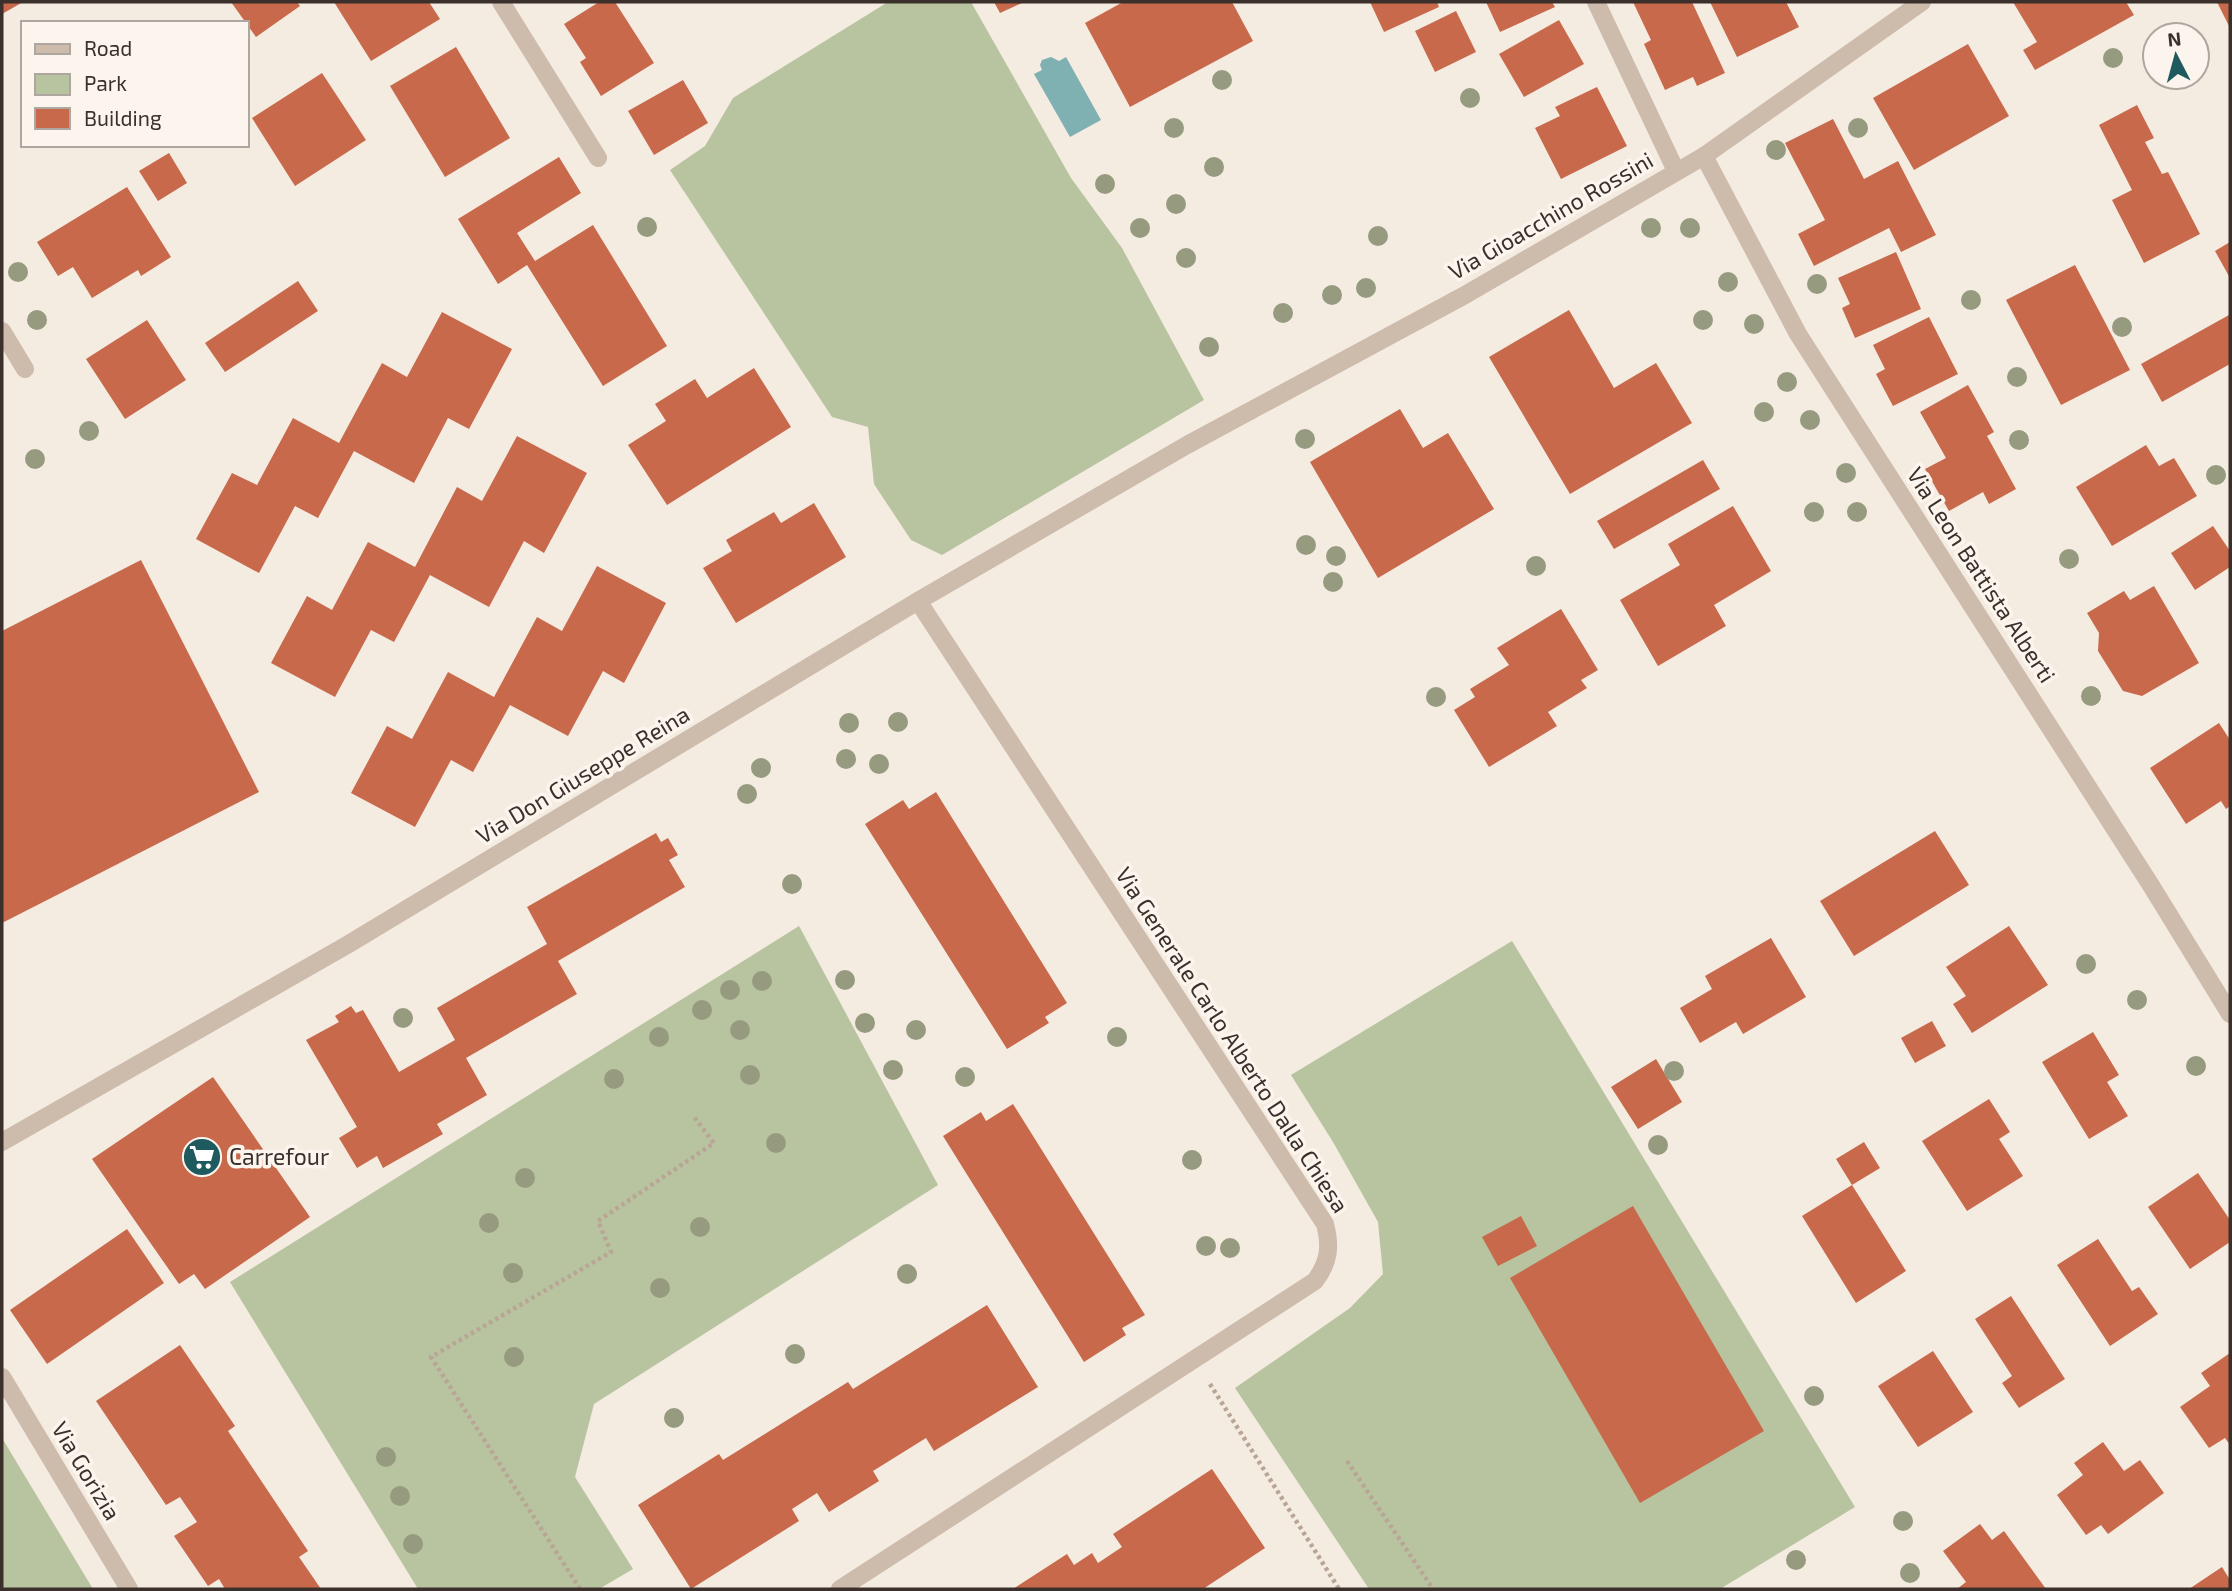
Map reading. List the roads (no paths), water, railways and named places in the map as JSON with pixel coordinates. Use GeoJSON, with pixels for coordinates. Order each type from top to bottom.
{"type":"FeatureCollection","features":[{"type":"Feature","properties":{"kind":"street"},"geometry":{"type":"LineString","coordinates":[[501,2],[598,158]]}},
{"type":"Feature","properties":{"kind":"street"},"geometry":{"type":"LineString","coordinates":[[1596,2],[1676,171]]}},
{"type":"Feature","properties":{"kind":"street","name":"Via Gioacchino Rossini"},"geometry":{"type":"LineString","coordinates":[[1187,445],[1465,295],[1704,156],[1922,2]]}},
{"type":"Feature","properties":{"kind":"street","name":"Via Leon Battista Alberti"},"geometry":{"type":"LineString","coordinates":[[1704,156],[1798,334],[2152,887],[2230,1014]]}},
{"type":"Feature","properties":{"kind":"street"},"geometry":{"type":"LineString","coordinates":[[2,331],[24,369]]}},
{"type":"Feature","properties":{"kind":"street","name":"Via Don Giuseppe Reina"},"geometry":{"type":"LineString","coordinates":[[2,1142],[347,945],[918,601],[1187,445]]}},
{"type":"Feature","properties":{"kind":"street","name":"Via Generale Carlo Alberto Dalla Chiesa"},"geometry":{"type":"LineString","coordinates":[[840,1589],[1315,1281],[1325,1268],[1329,1251],[1325,1224],[918,601]]}},
{"type":"Feature","properties":{"kind":"street","name":"Via Gorizia"},"geometry":{"type":"LineString","coordinates":[[2,1377],[129,1589]]}},
{"type":"Feature","properties":{"kind":"water"},"geometry":{"type":"Polygon","coordinates":[[[1051,57],[1059,61],[1066,57],[1101,120],[1070,137],[1034,74],[1042,70],[1042,60],[1051,57]]]}},
{"type":"Feature","properties":{"kind":"place","name":"Carrefour"},"geometry":{"type":"Point","coordinates":[202,1157]}}]}
